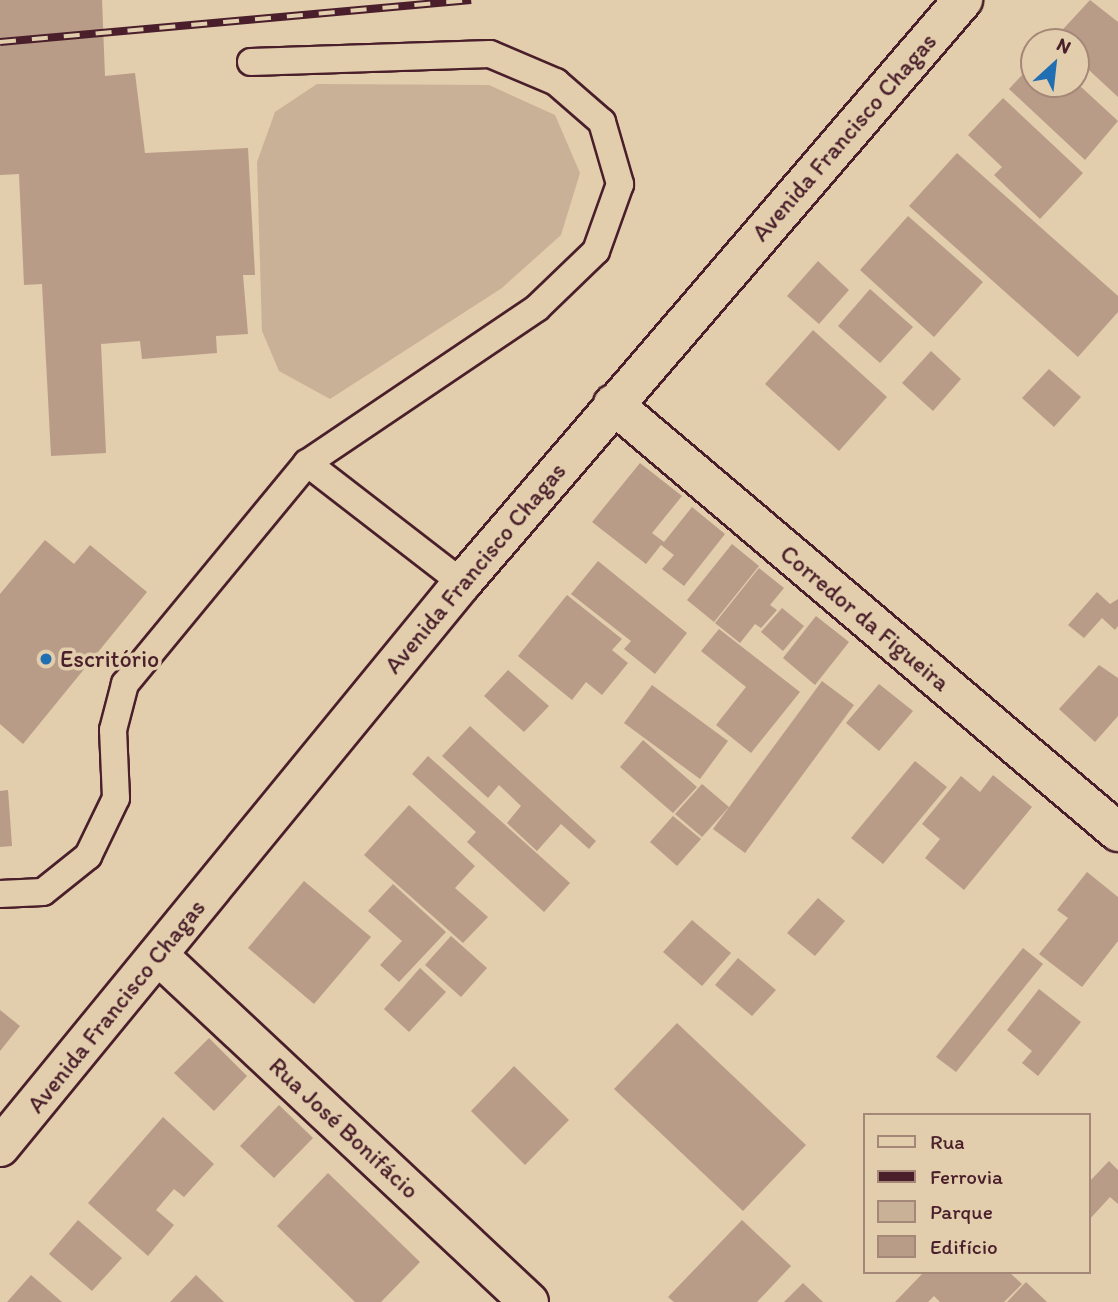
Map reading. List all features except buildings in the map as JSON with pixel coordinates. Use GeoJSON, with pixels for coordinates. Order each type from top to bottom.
{"type":"FeatureCollection","features":[{"type":"Feature","properties":{"kind":"main road","name":"Avenida Francisco Chagas"},"geometry":{"type":"LineString","coordinates":[[0,1147],[462,583],[613,404],[964,0]]}},
{"type":"Feature","properties":{"kind":"main road","name":"Corredor da Figueira"},"geometry":{"type":"LineString","coordinates":[[613,404],[1118,832]]}},
{"type":"Feature","properties":{"kind":"main road","name":"Rua José Bonifácio"},"geometry":{"type":"LineString","coordinates":[[159,955],[529,1302]]}},
{"type":"Feature","properties":{"kind":"lane"},"geometry":{"type":"LineString","coordinates":[[0,894],[43,892],[88,856],[116,799],[113,730],[125,684],[307,463],[537,308],[596,251],[620,184],[602,122],[556,82],[490,54],[251,62]]}},
{"type":"Feature","properties":{"kind":"lane"},"geometry":{"type":"LineString","coordinates":[[307,463],[462,583]]}},
{"type":"Feature","properties":{"kind":"green space"},"geometry":{"type":"Polygon","coordinates":[[[317,84],[489,85],[555,115],[580,173],[561,235],[502,288],[330,399],[279,371],[262,331],[257,162],[275,112],[317,84]]]}},
{"type":"Feature","properties":{"kind":"railway"},"geometry":{"type":"LineString","coordinates":[[0,42],[471,0]]}},
{"type":"Feature","properties":{"kind":"place","name":"Escritório"},"geometry":{"type":"Point","coordinates":[46,659]}}]}
